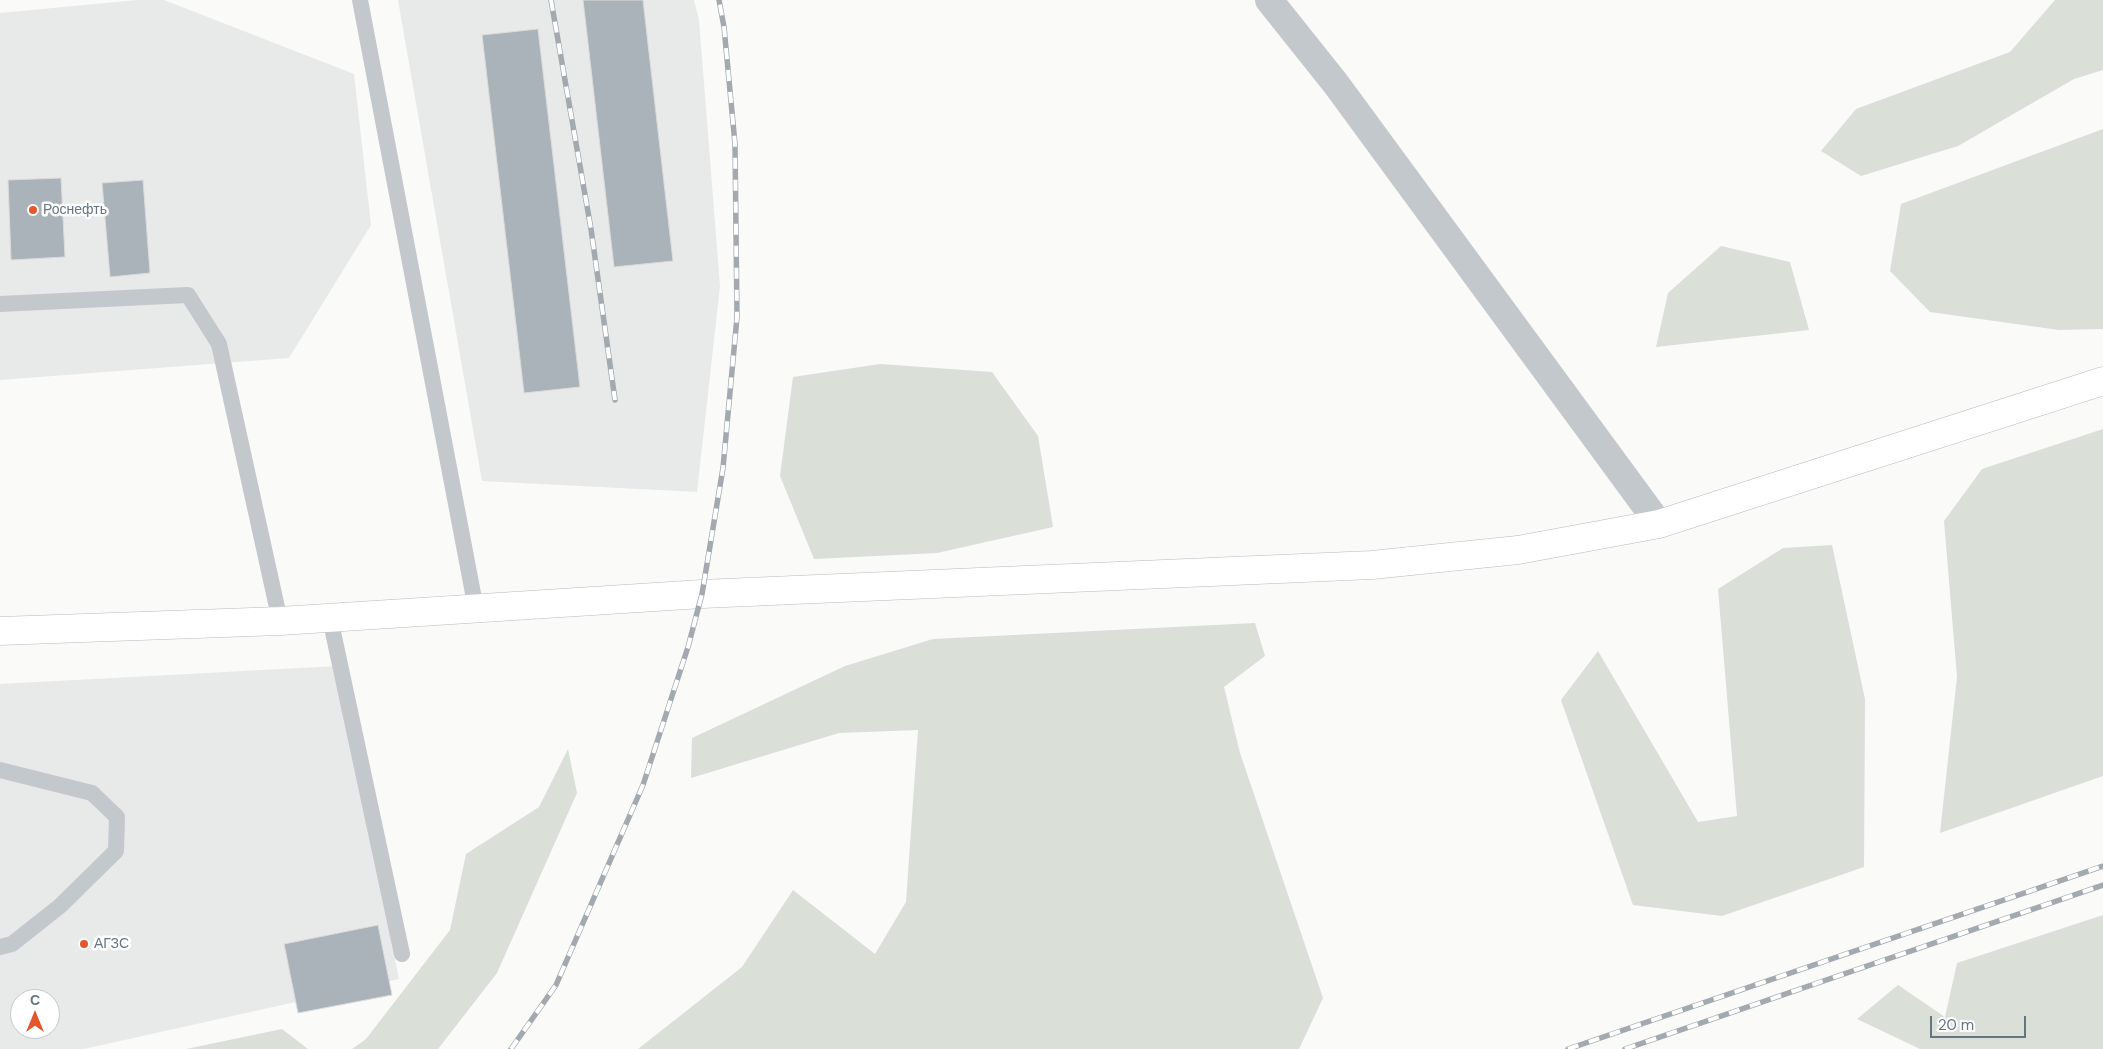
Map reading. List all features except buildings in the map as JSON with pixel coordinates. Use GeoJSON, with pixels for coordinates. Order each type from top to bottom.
{"type":"FeatureCollection","features":[{"type":"Feature","properties":{"kind":"main road"},"geometry":{"type":"LineString","coordinates":[[0,631],[280,621],[702,594],[1372,565],[1518,550],[1659,524],[2103,382]]}},
{"type":"Feature","properties":{"kind":"street"},"geometry":{"type":"LineString","coordinates":[[1269,0],[1336,84],[1659,524]]}},
{"type":"Feature","properties":{"kind":"lane"},"geometry":{"type":"LineString","coordinates":[[360,0],[476,609]]}},
{"type":"Feature","properties":{"kind":"lane"},"geometry":{"type":"LineString","coordinates":[[0,304],[188,295],[219,344],[280,621]]}},
{"type":"Feature","properties":{"kind":"lane"},"geometry":{"type":"LineString","coordinates":[[330,618],[402,954]]}},
{"type":"Feature","properties":{"kind":"lane"},"geometry":{"type":"LineString","coordinates":[[0,770],[92,792],[117,817],[116,851],[60,906],[12,944],[0,947]]}},
{"type":"Feature","properties":{"kind":"shaded area"},"geometry":{"type":"Polygon","coordinates":[[[137,0],[164,0],[354,74],[371,225],[289,358],[0,380],[0,13],[137,0]]]}},
{"type":"Feature","properties":{"kind":"shaded area"},"geometry":{"type":"Polygon","coordinates":[[[398,0],[694,0],[699,20],[720,286],[697,492],[482,481],[398,0]]]}},
{"type":"Feature","properties":{"kind":"shaded area"},"geometry":{"type":"Polygon","coordinates":[[[2055,0],[2103,0],[2103,70],[2074,79],[1958,146],[1861,176],[1821,151],[1856,109],[2010,52],[2055,0]]]}},
{"type":"Feature","properties":{"kind":"shaded area"},"geometry":{"type":"Polygon","coordinates":[[[2103,129],[2103,329],[2059,330],[1930,312],[1890,271],[1901,204],[2103,129]]]}},
{"type":"Feature","properties":{"kind":"shaded area"},"geometry":{"type":"Polygon","coordinates":[[[1721,246],[1790,262],[1809,330],[1656,347],[1668,293],[1721,246]]]}},
{"type":"Feature","properties":{"kind":"shaded area"},"geometry":{"type":"Polygon","coordinates":[[[880,364],[992,372],[1038,436],[1053,527],[937,553],[814,559],[780,476],[793,377],[880,364]]]}},
{"type":"Feature","properties":{"kind":"shaded area"},"geometry":{"type":"Polygon","coordinates":[[[2103,429],[2103,776],[1940,833],[1957,677],[1944,521],[1982,469],[2103,429]]]}},
{"type":"Feature","properties":{"kind":"shaded area"},"geometry":{"type":"Polygon","coordinates":[[[1832,545],[1865,699],[1864,867],[1722,916],[1633,905],[1561,700],[1598,651],[1698,822],[1737,816],[1718,589],[1783,548],[1832,545]]]}},
{"type":"Feature","properties":{"kind":"shaded area"},"geometry":{"type":"Polygon","coordinates":[[[1255,623],[1265,656],[1224,687],[1240,753],[1323,998],[1299,1049],[638,1049],[742,967],[793,890],[875,954],[906,902],[918,730],[839,733],[691,778],[692,738],[845,666],[933,639],[1255,623]]]}},
{"type":"Feature","properties":{"kind":"shaded area"},"geometry":{"type":"Polygon","coordinates":[[[337,666],[399,979],[84,1049],[0,1049],[0,684],[337,666]]]}},
{"type":"Feature","properties":{"kind":"shaded area"},"geometry":{"type":"Polygon","coordinates":[[[568,749],[577,793],[497,973],[438,1049],[352,1049],[366,1039],[450,930],[466,854],[539,807],[568,749]]]}},
{"type":"Feature","properties":{"kind":"shaded area"},"geometry":{"type":"Polygon","coordinates":[[[2103,915],[2103,1049],[1920,1049],[1857,1019],[1898,985],[1945,1017],[1957,963],[2103,915]]]}},
{"type":"Feature","properties":{"kind":"shaded area"},"geometry":{"type":"Polygon","coordinates":[[[282,1029],[308,1049],[186,1049],[282,1029]]]}},
{"type":"Feature","properties":{"kind":"railway"},"geometry":{"type":"LineString","coordinates":[[551,0],[591,229],[615,400]]}},
{"type":"Feature","properties":{"kind":"railway"},"geometry":{"type":"LineString","coordinates":[[511,1049],[556,985],[643,785],[688,647],[702,594],[723,468],[737,317],[735,144],[724,27],[719,0]]}},
{"type":"Feature","properties":{"kind":"railway"},"geometry":{"type":"LineString","coordinates":[[1568,1049],[2103,866]]}},
{"type":"Feature","properties":{"kind":"railway"},"geometry":{"type":"LineString","coordinates":[[1625,1049],[2103,885]]}},
{"type":"Feature","properties":{"kind":"place","name":"Роснефть"},"geometry":{"type":"Point","coordinates":[33,210]}},
{"type":"Feature","properties":{"kind":"place","name":"АГЗС"},"geometry":{"type":"Point","coordinates":[84,944]}}]}
